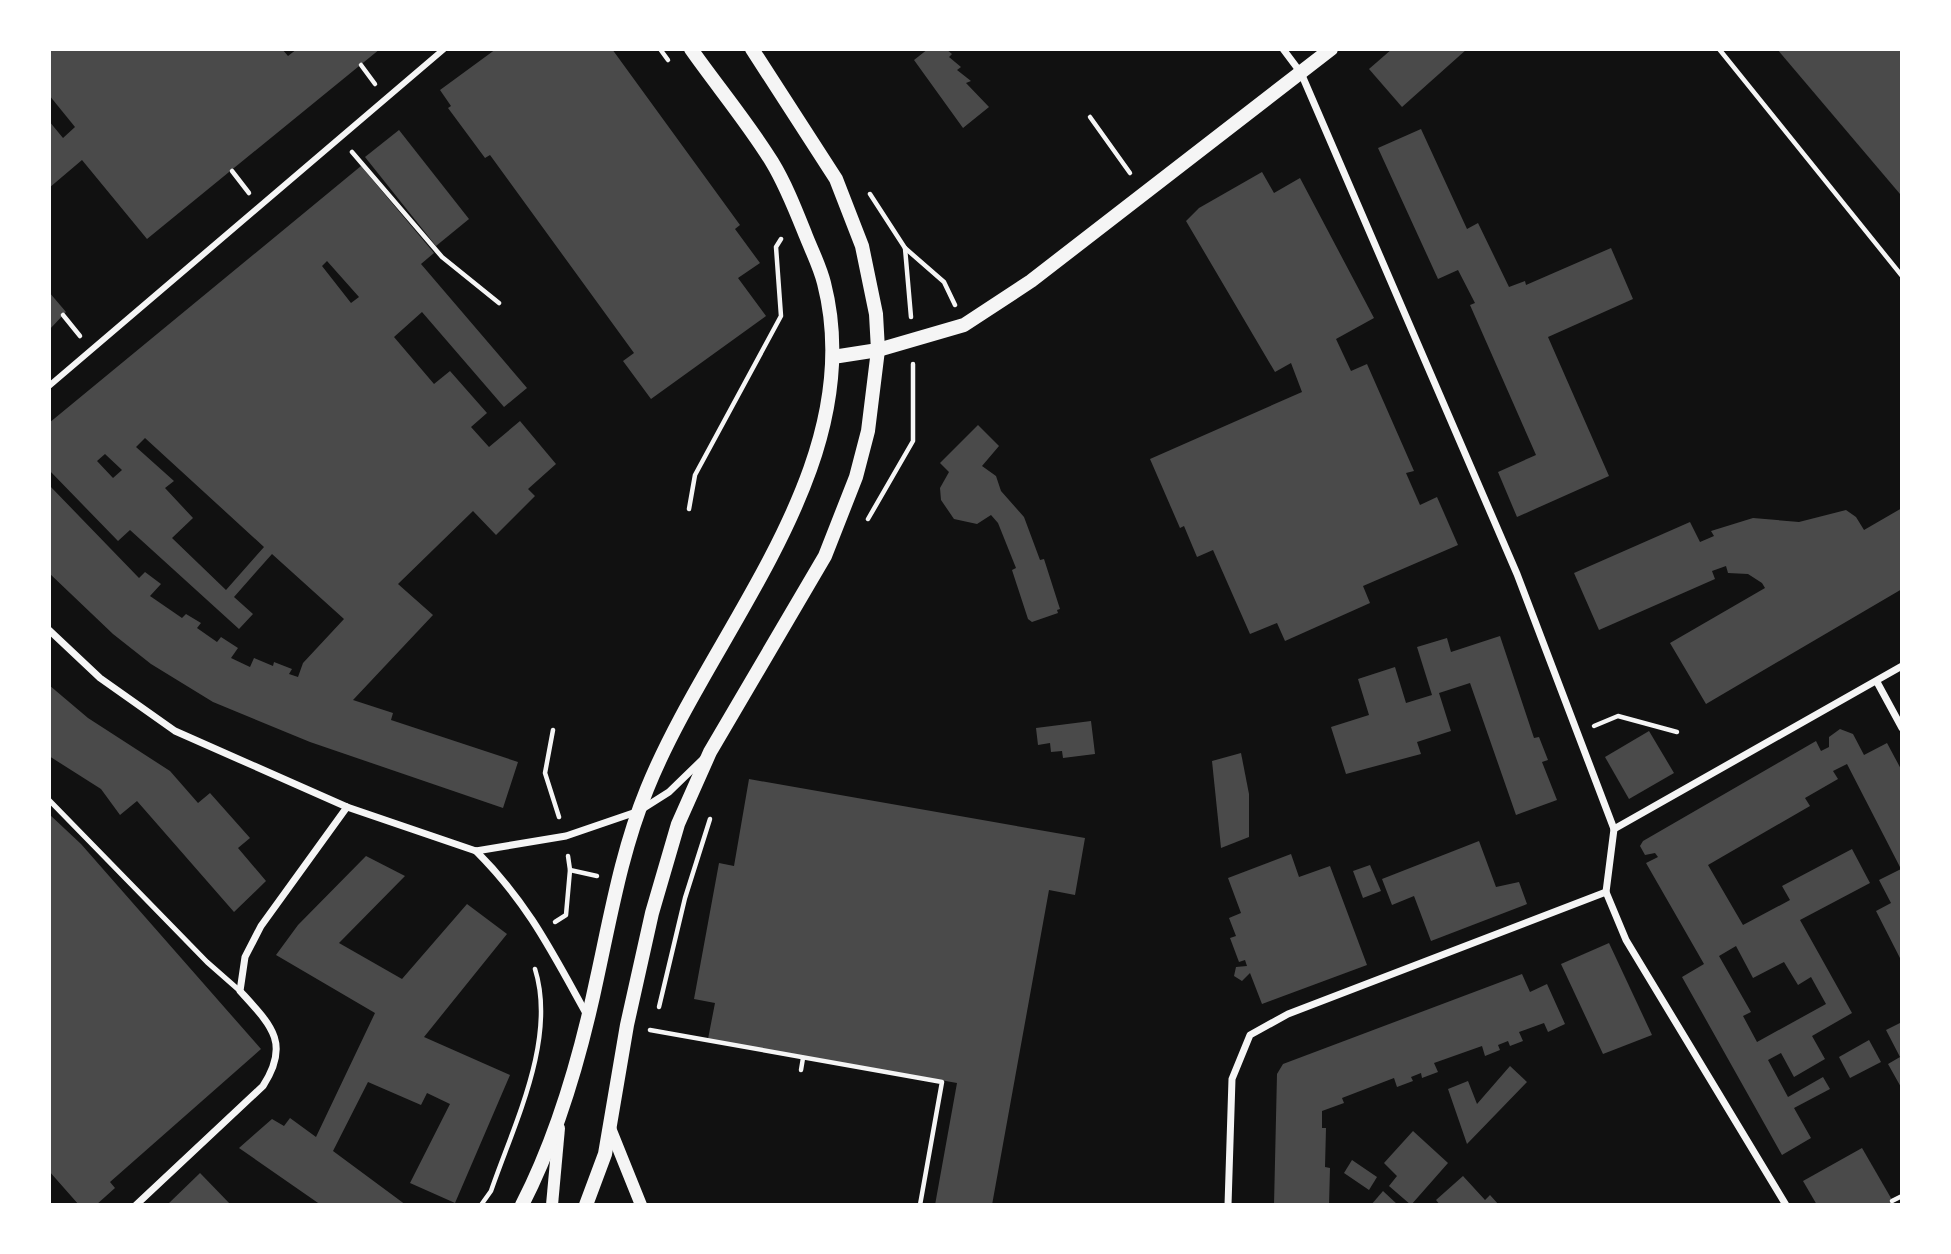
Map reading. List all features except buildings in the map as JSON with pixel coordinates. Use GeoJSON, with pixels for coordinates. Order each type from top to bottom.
{"type":"FeatureCollection","features":[{"type":"Feature","properties":{"kind":"main road"},"geometry":{"type":"LineString","coordinates":[[522,1205],[560,1114],[587,1016],[617,880],[639,811],[694,690],[788,524],[826,422],[833,357],[825,283],[796,210],[772,162],[691,49]]}},
{"type":"Feature","properties":{"kind":"main road"},"geometry":{"type":"LineString","coordinates":[[586,1205],[605,1154],[627,1025],[652,913],[678,824],[710,752],[825,556],[856,477],[869,431],[878,350],[876,314],[862,246],[836,179],[752,49]]}},
{"type":"Feature","properties":{"kind":"main road"},"geometry":{"type":"LineString","coordinates":[[833,357],[878,350],[964,325],[1031,281],[1331,49]]}},
{"type":"Feature","properties":{"kind":"street"},"geometry":{"type":"LineString","coordinates":[[49,386],[444,49]]}},
{"type":"Feature","properties":{"kind":"street"},"geometry":{"type":"LineString","coordinates":[[1283,49],[1301,73],[1517,575],[1614,829],[1606,892],[1626,940],[1786,1205]]}},
{"type":"Feature","properties":{"kind":"street"},"geometry":{"type":"LineString","coordinates":[[49,630],[100,678],[175,731],[347,807],[477,851],[509,883],[540,931],[587,1016]]}},
{"type":"Feature","properties":{"kind":"street"},"geometry":{"type":"LineString","coordinates":[[1614,829],[1902,666]]}},
{"type":"Feature","properties":{"kind":"street"},"geometry":{"type":"LineString","coordinates":[[1877,682],[1902,729]]}},
{"type":"Feature","properties":{"kind":"street"},"geometry":{"type":"LineString","coordinates":[[477,851],[566,836],[639,811],[669,792],[710,752]]}},
{"type":"Feature","properties":{"kind":"street"},"geometry":{"type":"LineString","coordinates":[[136,1205],[263,1086],[275,1068],[279,1049],[273,1030],[240,991],[245,957],[261,926],[347,807]]}},
{"type":"Feature","properties":{"kind":"street"},"geometry":{"type":"LineString","coordinates":[[1228,1205],[1232,1079],[1250,1035],[1288,1014],[1606,892]]}},
{"type":"Feature","properties":{"kind":"street"},"geometry":{"type":"LineString","coordinates":[[552,1205],[560,1114]]}},
{"type":"Feature","properties":{"kind":"street"},"geometry":{"type":"LineString","coordinates":[[610,1128],[641,1205]]}},
{"type":"Feature","properties":{"kind":"lane"},"geometry":{"type":"LineString","coordinates":[[49,800],[207,962],[240,991]]}},
{"type":"Feature","properties":{"kind":"path"},"geometry":{"type":"LineString","coordinates":[[1719,49],[1902,276]]}},
{"type":"Feature","properties":{"kind":"path"},"geometry":{"type":"LineString","coordinates":[[1090,117],[1145,194]]}},
{"type":"Feature","properties":{"kind":"path"},"geometry":{"type":"LineString","coordinates":[[340,138],[442,257],[499,303]]}},
{"type":"Feature","properties":{"kind":"path"},"geometry":{"type":"LineString","coordinates":[[862,182],[905,248],[944,282],[964,325]]}},
{"type":"Feature","properties":{"kind":"path"},"geometry":{"type":"LineString","coordinates":[[690,509],[695,475],[781,316],[776,247],[796,210]]}},
{"type":"Feature","properties":{"kind":"path"},"geometry":{"type":"LineString","coordinates":[[1577,733],[1618,716],[1677,732]]}},
{"type":"Feature","properties":{"kind":"path"},"geometry":{"type":"LineString","coordinates":[[481,1205],[491,1191],[539,1051],[543,993],[523,942],[566,915],[573,870],[566,836],[545,773],[553,730]]}},
{"type":"Feature","properties":{"kind":"path"},"geometry":{"type":"LineString","coordinates":[[627,1025],[942,1082],[920,1205]]}},
{"type":"Feature","properties":{"kind":"path"},"geometry":{"type":"LineString","coordinates":[[801,1069],[803,1058]]}},
{"type":"Feature","properties":{"kind":"path"},"geometry":{"type":"LineString","coordinates":[[1892,1201],[1902,1196]]}}]}
